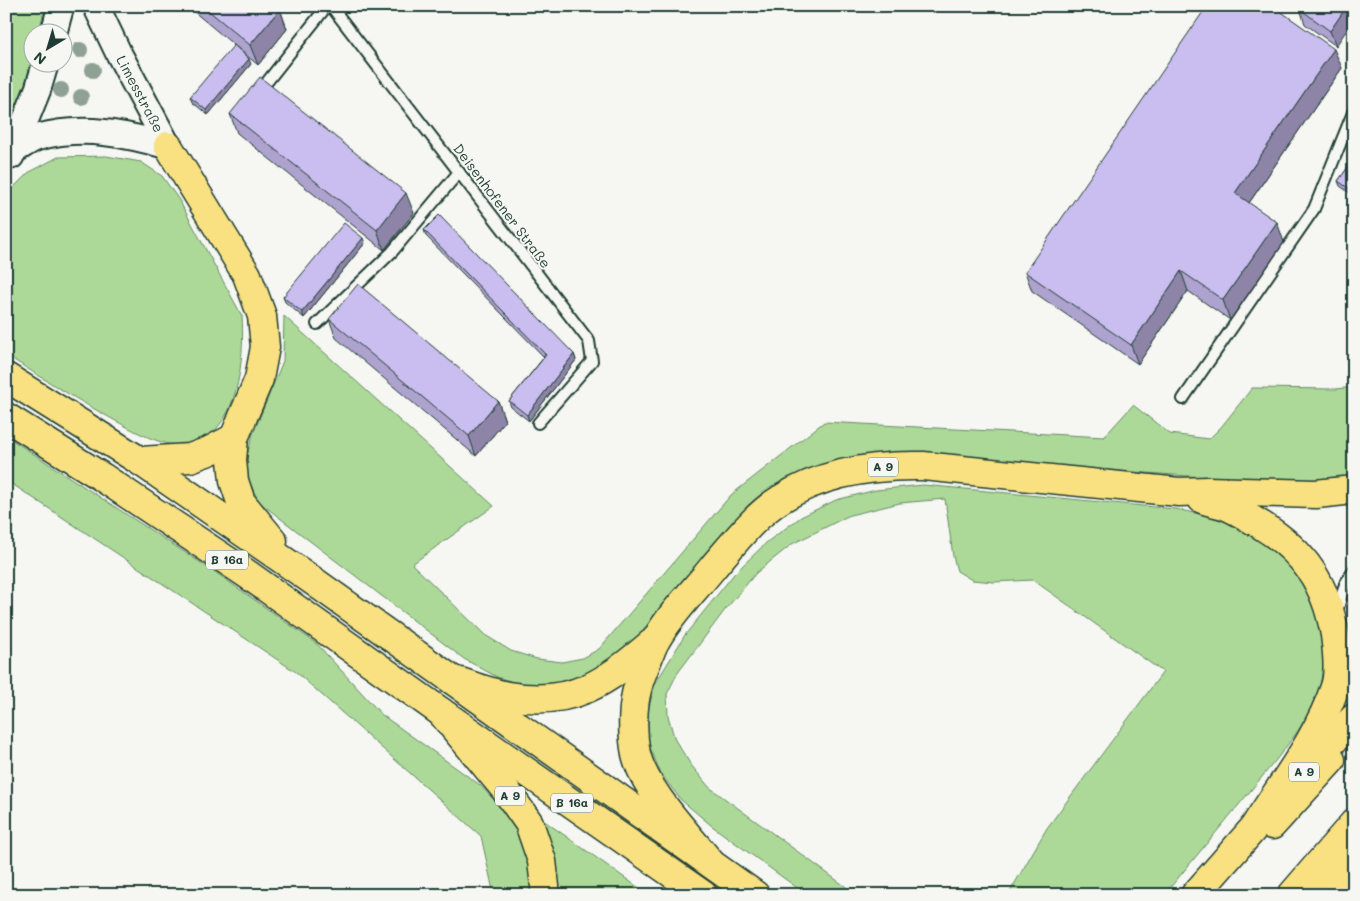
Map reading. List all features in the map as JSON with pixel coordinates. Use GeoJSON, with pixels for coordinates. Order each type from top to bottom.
{"type":"FeatureCollection","features":[{"type":"Feature","properties":{"kind":"highway"},"geometry":{"type":"LineString","coordinates":[[168,146],[247,275],[262,316],[265,347],[260,379],[234,438],[232,460],[234,481],[240,502],[273,542],[309,578]]}},
{"type":"Feature","properties":{"kind":"highway","name":"B 16a"},"geometry":{"type":"LineString","coordinates":[[6,377],[140,461],[309,578],[755,895]]}},
{"type":"Feature","properties":{"kind":"highway","name":"B 16a"},"geometry":{"type":"LineString","coordinates":[[6,417],[102,477],[247,574],[703,895]]}},
{"type":"Feature","properties":{"kind":"highway"},"geometry":{"type":"LineString","coordinates":[[140,461],[190,458],[209,452],[234,438]]}},
{"type":"Feature","properties":{"kind":"highway","name":"A 9"},"geometry":{"type":"LineString","coordinates":[[710,862],[661,801],[643,775],[636,753],[634,707],[637,687],[655,641],[671,618],[724,554],[780,499],[832,476],[862,470],[899,466],[923,466],[1179,492],[1316,494],[1354,490]]}},
{"type":"Feature","properties":{"kind":"highway","name":"A 9"},"geometry":{"type":"LineString","coordinates":[[1179,492],[1225,506],[1276,534],[1306,562],[1318,580],[1328,604],[1337,646],[1336,686],[1319,727],[1255,826]]}},
{"type":"Feature","properties":{"kind":"highway","name":"A 9"},"geometry":{"type":"LineString","coordinates":[[453,680],[507,696],[538,699],[574,695],[618,672],[655,641]]}},
{"type":"Feature","properties":{"kind":"highway","name":"A 9"},"geometry":{"type":"LineString","coordinates":[[441,712],[505,789],[528,823],[542,861],[546,895]]}},
{"type":"Feature","properties":{"kind":"highway","name":"A 9"},"geometry":{"type":"LineString","coordinates":[[1195,895],[1354,718]]}},
{"type":"Feature","properties":{"kind":"highway","name":"A 9"},"geometry":{"type":"LineString","coordinates":[[1212,895],[1299,794],[1354,735]]}},
{"type":"Feature","properties":{"kind":"highway"},"geometry":{"type":"LineString","coordinates":[[1292,895],[1354,823]]}},
{"type":"Feature","properties":{"kind":"highway"},"geometry":{"type":"LineString","coordinates":[[1308,895],[1354,865]]}},
{"type":"Feature","properties":{"kind":"street"},"geometry":{"type":"LineString","coordinates":[[57,22],[61,6]]}},
{"type":"Feature","properties":{"kind":"street","name":"Limesstraße"},"geometry":{"type":"LineString","coordinates":[[96,6],[168,146]]}},
{"type":"Feature","properties":{"kind":"street","name":"Limesstraße"},"geometry":{"type":"LineString","coordinates":[[11,157],[43,72]]}},
{"type":"Feature","properties":{"kind":"street","name":"Limesstraße"},"geometry":{"type":"LineString","coordinates":[[11,157],[37,137],[81,130],[128,135],[168,146]]}},
{"type":"Feature","properties":{"kind":"lane"},"geometry":{"type":"LineString","coordinates":[[254,98],[326,6]]}},
{"type":"Feature","properties":{"kind":"lane","name":"Deisenhofener Straße"},"geometry":{"type":"LineString","coordinates":[[331,6],[589,341],[592,361],[538,423]]}},
{"type":"Feature","properties":{"kind":"lane"},"geometry":{"type":"LineString","coordinates":[[1183,399],[1314,209],[1354,110]]}},
{"type":"Feature","properties":{"kind":"lane"},"geometry":{"type":"LineString","coordinates":[[317,324],[392,252],[459,172]]}},
{"type":"Feature","properties":{"kind":"lane"},"geometry":{"type":"LineString","coordinates":[[1333,628],[1345,584],[1354,570]]}},
{"type":"Feature","properties":{"kind":"green space"},"geometry":{"type":"Polygon","coordinates":[[[15,6],[45,6],[41,22],[22,22],[22,72],[28,72],[21,100],[6,129],[6,15],[15,6]]]}},
{"type":"Feature","properties":{"kind":"green space"},"geometry":{"type":"Polygon","coordinates":[[[106,156],[141,162],[162,176],[179,200],[242,316],[239,375],[231,404],[225,417],[210,437],[189,444],[173,445],[162,442],[127,427],[87,405],[6,355],[6,195],[28,173],[58,157],[106,156]]]}},
{"type":"Feature","properties":{"kind":"green space"},"geometry":{"type":"Polygon","coordinates":[[[284,316],[494,506],[412,564],[485,635],[511,651],[537,659],[562,662],[583,658],[599,649],[731,495],[824,422],[1104,437],[1133,405],[1170,434],[1209,439],[1222,426],[1252,388],[1336,389],[1354,387],[1354,480],[1284,483],[887,454],[835,460],[775,486],[735,519],[621,657],[596,676],[537,690],[497,677],[464,659],[259,502],[249,481],[246,459],[253,434],[283,361],[284,316]]]}},
{"type":"Feature","properties":{"kind":"green space"},"geometry":{"type":"Polygon","coordinates":[[[6,436],[215,572],[317,644],[382,715],[480,785],[511,818],[520,837],[531,870],[532,895],[494,895],[481,836],[296,672],[6,480],[6,436]]]}},
{"type":"Feature","properties":{"kind":"green space"},"geometry":{"type":"Polygon","coordinates":[[[923,485],[1175,509],[1205,515],[1233,524],[1274,548],[1302,583],[1316,609],[1325,638],[1323,668],[1318,697],[1298,731],[1276,760],[1164,895],[1008,895],[1047,828],[1163,672],[1033,580],[994,582],[972,580],[957,571],[945,499],[900,503],[850,515],[792,544],[756,573],[725,610],[677,674],[667,694],[668,716],[675,740],[691,765],[709,787],[857,895],[807,895],[712,826],[681,800],[661,774],[649,745],[648,711],[655,684],[685,635],[734,574],[767,542],[801,517],[836,500],[876,490],[923,485]]]}},
{"type":"Feature","properties":{"kind":"green space"},"geometry":{"type":"Polygon","coordinates":[[[543,820],[649,895],[557,895],[540,824],[543,820]]]}},
{"type":"Feature","properties":{"kind":"building"},"geometry":{"type":"Polygon","coordinates":[[[203,6],[277,6],[280,9],[250,45],[203,6]]]}},
{"type":"Feature","properties":{"kind":"building"},"geometry":{"type":"Polygon","coordinates":[[[1207,6],[1273,6],[1334,49],[1235,193],[1277,222],[1223,300],[1181,271],[1131,345],[1025,272],[1207,6]]]}},
{"type":"Feature","properties":{"kind":"building"},"geometry":{"type":"Polygon","coordinates":[[[1301,6],[1347,6],[1330,31],[1300,9],[1301,6]]]}},
{"type":"Feature","properties":{"kind":"building"},"geometry":{"type":"Polygon","coordinates":[[[234,45],[249,59],[206,110],[190,97],[234,45]]]}},
{"type":"Feature","properties":{"kind":"building"},"geometry":{"type":"Polygon","coordinates":[[[260,77],[406,193],[377,230],[230,114],[260,77]]]}},
{"type":"Feature","properties":{"kind":"building"},"geometry":{"type":"Polygon","coordinates":[[[1354,159],[1354,192],[1338,181],[1354,159]]]}},
{"type":"Feature","properties":{"kind":"building"},"geometry":{"type":"Polygon","coordinates":[[[439,215],[574,354],[527,415],[509,401],[546,355],[424,230],[439,215]]]}},
{"type":"Feature","properties":{"kind":"building"},"geometry":{"type":"Polygon","coordinates":[[[344,223],[363,238],[302,312],[283,297],[344,223]]]}},
{"type":"Feature","properties":{"kind":"building"},"geometry":{"type":"Polygon","coordinates":[[[358,284],[498,401],[469,436],[329,319],[358,284]]]}}]}
